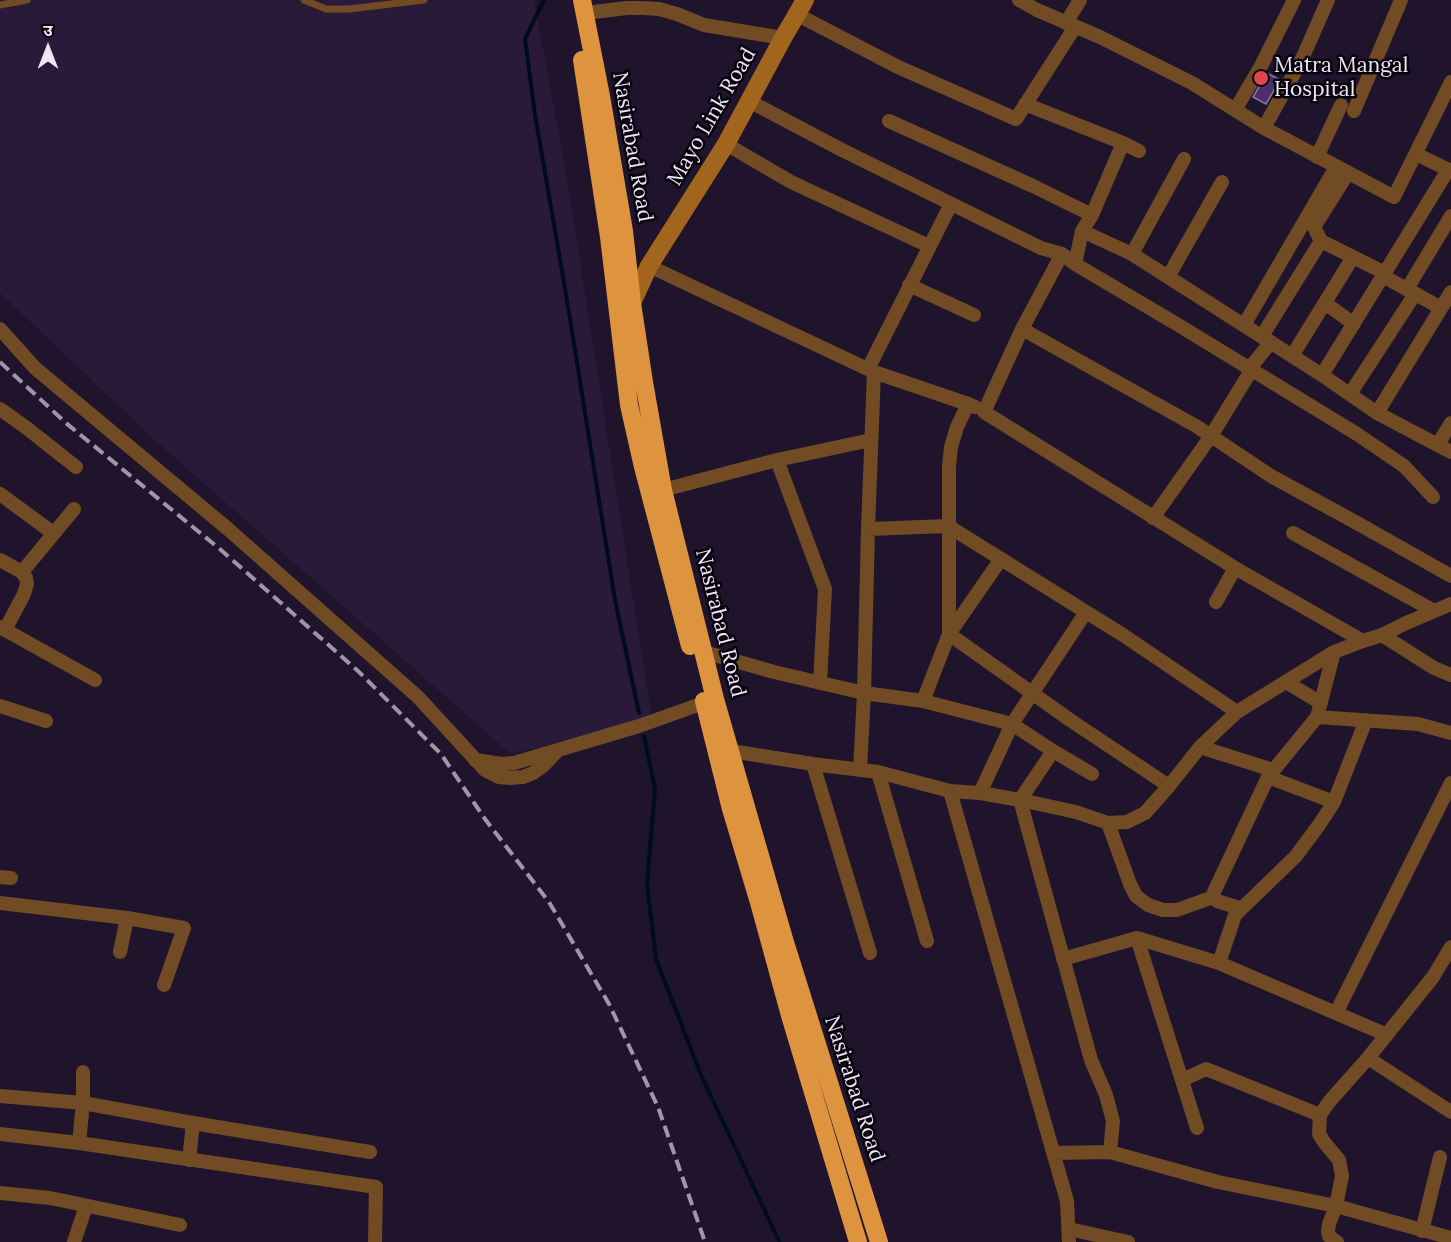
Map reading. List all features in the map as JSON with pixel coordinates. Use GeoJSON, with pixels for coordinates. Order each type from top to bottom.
{"type":"FeatureCollection","features":[{"type":"Feature","properties":{"kind":"highway","name":"Nasirabad Road"},"geometry":{"type":"LineString","coordinates":[[570,0],[595,140],[629,405],[643,467],[710,701],[731,751],[784,939],[879,1242]]}},
{"type":"Feature","properties":{"kind":"highway","name":"Nasirabad Road"},"geometry":{"type":"LineString","coordinates":[[584,6],[624,231],[632,303],[663,490],[704,652],[710,701],[731,809],[858,1242]]}},
{"type":"Feature","properties":{"kind":"street"},"geometry":{"type":"LineString","coordinates":[[1019,0],[1192,83],[1264,128],[1394,197],[1451,82]]}},
{"type":"Feature","properties":{"kind":"street"},"geometry":{"type":"LineString","coordinates":[[801,7],[898,67],[1016,119],[1071,25],[1080,0]]}},
{"type":"Feature","properties":{"kind":"street"},"geometry":{"type":"LineString","coordinates":[[1235,110],[1261,66],[1294,0]]}},
{"type":"Feature","properties":{"kind":"street"},"geometry":{"type":"LineString","coordinates":[[1264,128],[1302,59],[1328,0]]}},
{"type":"Feature","properties":{"kind":"street"},"geometry":{"type":"LineString","coordinates":[[1317,157],[1347,108],[1401,0]]}},
{"type":"Feature","properties":{"kind":"street"},"geometry":{"type":"LineString","coordinates":[[584,6],[659,9],[704,25],[783,38]]}},
{"type":"Feature","properties":{"kind":"street","name":"Mayo Link Road"},"geometry":{"type":"LineString","coordinates":[[618,317],[632,303],[650,266],[726,144],[801,7]]}},
{"type":"Feature","properties":{"kind":"street"},"geometry":{"type":"LineString","coordinates":[[749,101],[842,150],[1041,248],[1062,254],[1348,428],[1404,466],[1432,497]]}},
{"type":"Feature","properties":{"kind":"street"},"geometry":{"type":"LineString","coordinates":[[1025,104],[1138,151]]}},
{"type":"Feature","properties":{"kind":"street"},"geometry":{"type":"LineString","coordinates":[[889,121],[1092,215]]}},
{"type":"Feature","properties":{"kind":"street"},"geometry":{"type":"LineString","coordinates":[[1075,264],[1082,231],[1092,215],[1123,143]]}},
{"type":"Feature","properties":{"kind":"street"},"geometry":{"type":"LineString","coordinates":[[726,144],[791,182],[929,246]]}},
{"type":"Feature","properties":{"kind":"street"},"geometry":{"type":"LineString","coordinates":[[1322,375],[1449,170],[1416,154]]}},
{"type":"Feature","properties":{"kind":"street"},"geometry":{"type":"LineString","coordinates":[[1132,254],[1184,159]]}},
{"type":"Feature","properties":{"kind":"street"},"geometry":{"type":"LineString","coordinates":[[1342,170],[1314,227],[1321,241],[1384,274],[1441,308]]}},
{"type":"Feature","properties":{"kind":"street"},"geometry":{"type":"LineString","coordinates":[[1244,325],[1342,170]]}},
{"type":"Feature","properties":{"kind":"street"},"geometry":{"type":"LineString","coordinates":[[1168,277],[1222,182]]}},
{"type":"Feature","properties":{"kind":"street"},"geometry":{"type":"LineString","coordinates":[[860,770],[871,440],[871,370],[909,285],[951,204]]}},
{"type":"Feature","properties":{"kind":"street"},"geometry":{"type":"LineString","coordinates":[[1350,394],[1411,292],[1451,216]]}},
{"type":"Feature","properties":{"kind":"street"},"geometry":{"type":"LineString","coordinates":[[1082,231],[1132,254],[1267,339],[1377,413],[1451,452]]}},
{"type":"Feature","properties":{"kind":"street"},"geometry":{"type":"LineString","coordinates":[[1153,518],[1211,436],[1251,369],[1321,241]]}},
{"type":"Feature","properties":{"kind":"street"},"geometry":{"type":"LineString","coordinates":[[984,412],[1022,329],[1062,254]]}},
{"type":"Feature","properties":{"kind":"street"},"geometry":{"type":"LineString","coordinates":[[1292,356],[1353,257]]}},
{"type":"Feature","properties":{"kind":"street"},"geometry":{"type":"LineString","coordinates":[[650,266],[871,370],[968,404],[984,412],[1235,568],[1363,641]]}},
{"type":"Feature","properties":{"kind":"street"},"geometry":{"type":"LineString","coordinates":[[909,285],[974,315]]}},
{"type":"Feature","properties":{"kind":"street"},"geometry":{"type":"LineString","coordinates":[[1377,413],[1451,292]]}},
{"type":"Feature","properties":{"kind":"street"},"geometry":{"type":"LineString","coordinates":[[1325,303],[1354,324]]}},
{"type":"Feature","properties":{"kind":"street"},"geometry":{"type":"LineString","coordinates":[[0,329],[35,368],[228,529],[418,697],[485,770],[499,777],[523,777],[543,765],[558,750],[639,726],[710,701]]}},
{"type":"Feature","properties":{"kind":"street"},"geometry":{"type":"LineString","coordinates":[[1022,329],[1196,426],[1270,476],[1451,576]]}},
{"type":"Feature","properties":{"kind":"street"},"geometry":{"type":"LineString","coordinates":[[949,634],[949,467],[951,447],[957,427],[968,404]]}},
{"type":"Feature","properties":{"kind":"street"},"geometry":{"type":"LineString","coordinates":[[0,409],[76,467]]}},
{"type":"Feature","properties":{"kind":"street"},"geometry":{"type":"LineString","coordinates":[[1438,444],[1451,423]]}},
{"type":"Feature","properties":{"kind":"street"},"geometry":{"type":"LineString","coordinates":[[663,490],[777,460],[871,440]]}},
{"type":"Feature","properties":{"kind":"street"},"geometry":{"type":"LineString","coordinates":[[777,460],[825,589],[820,683]]}},
{"type":"Feature","properties":{"kind":"street"},"geometry":{"type":"LineString","coordinates":[[0,494],[53,533]]}},
{"type":"Feature","properties":{"kind":"street"},"geometry":{"type":"LineString","coordinates":[[22,572],[74,509]]}},
{"type":"Feature","properties":{"kind":"street"},"geometry":{"type":"LineString","coordinates":[[868,529],[948,526],[1086,612],[1237,712]]}},
{"type":"Feature","properties":{"kind":"street"},"geometry":{"type":"LineString","coordinates":[[1293,533],[1434,611]]}},
{"type":"Feature","properties":{"kind":"street"},"geometry":{"type":"LineString","coordinates":[[923,701],[949,634],[1001,559]]}},
{"type":"Feature","properties":{"kind":"street"},"geometry":{"type":"LineString","coordinates":[[0,560],[22,572],[27,584],[24,594],[3,629],[95,680]]}},
{"type":"Feature","properties":{"kind":"street"},"geometry":{"type":"LineString","coordinates":[[1215,602],[1235,568]]}},
{"type":"Feature","properties":{"kind":"street"},"geometry":{"type":"LineString","coordinates":[[731,751],[878,772],[950,790],[980,793],[1076,812],[1108,824],[1127,822],[1145,813],[1200,747],[1237,712],[1334,652],[1382,635],[1451,604]]}},
{"type":"Feature","properties":{"kind":"street"},"geometry":{"type":"LineString","coordinates":[[980,793],[1012,724],[1086,612]]}},
{"type":"Feature","properties":{"kind":"street"},"geometry":{"type":"LineString","coordinates":[[949,634],[1070,720],[1169,786]]}},
{"type":"Feature","properties":{"kind":"street"},"geometry":{"type":"LineString","coordinates":[[1382,635],[1434,668],[1451,675]]}},
{"type":"Feature","properties":{"kind":"street"},"geometry":{"type":"LineString","coordinates":[[704,652],[820,683],[864,693],[923,701],[1012,724],[1092,774]]}},
{"type":"Feature","properties":{"kind":"street"},"geometry":{"type":"LineString","coordinates":[[1213,897],[1270,774],[1317,717],[1334,652]]}},
{"type":"Feature","properties":{"kind":"street"},"geometry":{"type":"LineString","coordinates":[[1286,682],[1321,703]]}},
{"type":"Feature","properties":{"kind":"street"},"geometry":{"type":"LineString","coordinates":[[0,706],[46,721]]}},
{"type":"Feature","properties":{"kind":"street"},"geometry":{"type":"LineString","coordinates":[[1317,717],[1418,724],[1451,733]]}},
{"type":"Feature","properties":{"kind":"street"},"geometry":{"type":"LineString","coordinates":[[1219,963],[1235,915],[1296,855],[1334,802],[1366,720]]}},
{"type":"Feature","properties":{"kind":"street"},"geometry":{"type":"LineString","coordinates":[[1200,747],[1334,802]]}},
{"type":"Feature","properties":{"kind":"street"},"geometry":{"type":"LineString","coordinates":[[1053,751],[1020,800],[1091,1060],[1106,1095],[1113,1121],[1110,1152]]}},
{"type":"Feature","properties":{"kind":"street"},"geometry":{"type":"LineString","coordinates":[[813,764],[870,953]]}},
{"type":"Feature","properties":{"kind":"street"},"geometry":{"type":"LineString","coordinates":[[878,772],[927,941]]}},
{"type":"Feature","properties":{"kind":"street"},"geometry":{"type":"LineString","coordinates":[[1336,1013],[1451,783]]}},
{"type":"Feature","properties":{"kind":"street"},"geometry":{"type":"LineString","coordinates":[[950,790],[1067,1201],[1069,1236],[1128,1242]]}},
{"type":"Feature","properties":{"kind":"street"},"geometry":{"type":"LineString","coordinates":[[1108,824],[1130,884],[1136,896],[1148,905],[1163,910],[1177,910],[1213,897]]}},
{"type":"Feature","properties":{"kind":"street"},"geometry":{"type":"LineString","coordinates":[[1213,897],[1217,901],[1240,909]]}},
{"type":"Feature","properties":{"kind":"street"},"geometry":{"type":"LineString","coordinates":[[0,903],[127,918],[184,928],[164,985]]}},
{"type":"Feature","properties":{"kind":"street"},"geometry":{"type":"LineString","coordinates":[[120,952],[127,918]]}},
{"type":"Feature","properties":{"kind":"street"},"geometry":{"type":"LineString","coordinates":[[1064,959],[1137,938],[1219,963],[1387,1035]]}},
{"type":"Feature","properties":{"kind":"street"},"geometry":{"type":"LineString","coordinates":[[1137,938],[1197,1128]]}},
{"type":"Feature","properties":{"kind":"street"},"geometry":{"type":"LineString","coordinates":[[1337,1242],[1329,1236],[1328,1231],[1342,1176],[1339,1160],[1320,1134],[1320,1115],[1433,977],[1451,947]]}},
{"type":"Feature","properties":{"kind":"street"},"geometry":{"type":"LineString","coordinates":[[1368,1058],[1450,1110]]}},
{"type":"Feature","properties":{"kind":"street"},"geometry":{"type":"LineString","coordinates":[[1182,1080],[1206,1069],[1320,1115]]}},
{"type":"Feature","properties":{"kind":"street"},"geometry":{"type":"LineString","coordinates":[[78,1143],[83,1103],[83,1072]]}},
{"type":"Feature","properties":{"kind":"street"},"geometry":{"type":"LineString","coordinates":[[0,1096],[83,1103],[370,1152]]}},
{"type":"Feature","properties":{"kind":"street"},"geometry":{"type":"LineString","coordinates":[[189,1160],[193,1123]]}},
{"type":"Feature","properties":{"kind":"street"},"geometry":{"type":"LineString","coordinates":[[0,1134],[78,1143],[376,1187],[375,1242]]}},
{"type":"Feature","properties":{"kind":"street"},"geometry":{"type":"LineString","coordinates":[[1053,1153],[1110,1152],[1218,1182],[1336,1206],[1451,1238]]}},
{"type":"Feature","properties":{"kind":"street"},"geometry":{"type":"LineString","coordinates":[[1422,1231],[1440,1158]]}},
{"type":"Feature","properties":{"kind":"street"},"geometry":{"type":"LineString","coordinates":[[0,1193],[50,1198],[180,1225]]}},
{"type":"Feature","properties":{"kind":"street"},"geometry":{"type":"LineString","coordinates":[[74,1242],[86,1206]]}},
{"type":"Feature","properties":{"kind":"lane"},"geometry":{"type":"LineString","coordinates":[[0,5],[27,0]]}},
{"type":"Feature","properties":{"kind":"lane"},"geometry":{"type":"LineString","coordinates":[[304,0],[326,9],[349,9],[424,0]]}},
{"type":"Feature","properties":{"kind":"shaded area"},"geometry":{"type":"Polygon","coordinates":[[[0,0],[534,0],[566,173],[652,720],[511,754],[157,442],[0,293],[0,0]]]}},
{"type":"Feature","properties":{"kind":"building"},"geometry":{"type":"Polygon","coordinates":[[[1267,73],[1280,80],[1266,104],[1253,97],[1267,73]]]}},
{"type":"Feature","properties":{"kind":"waterway"},"geometry":{"type":"LineString","coordinates":[[544,0],[525,39],[535,115],[615,600],[639,713]]}},
{"type":"Feature","properties":{"kind":"waterway"},"geometry":{"type":"LineString","coordinates":[[644,736],[655,789],[647,884],[656,959],[701,1075],[779,1241]]}},
{"type":"Feature","properties":{"kind":"railway"},"geometry":{"type":"LineString","coordinates":[[0,362],[66,423],[221,550],[358,671],[441,754],[485,819],[549,902],[609,1004],[658,1107],[705,1242]]}},
{"type":"Feature","properties":{"kind":"place","name":"Matra Mangal Hospital"},"geometry":{"type":"Point","coordinates":[1261,78]}}]}
